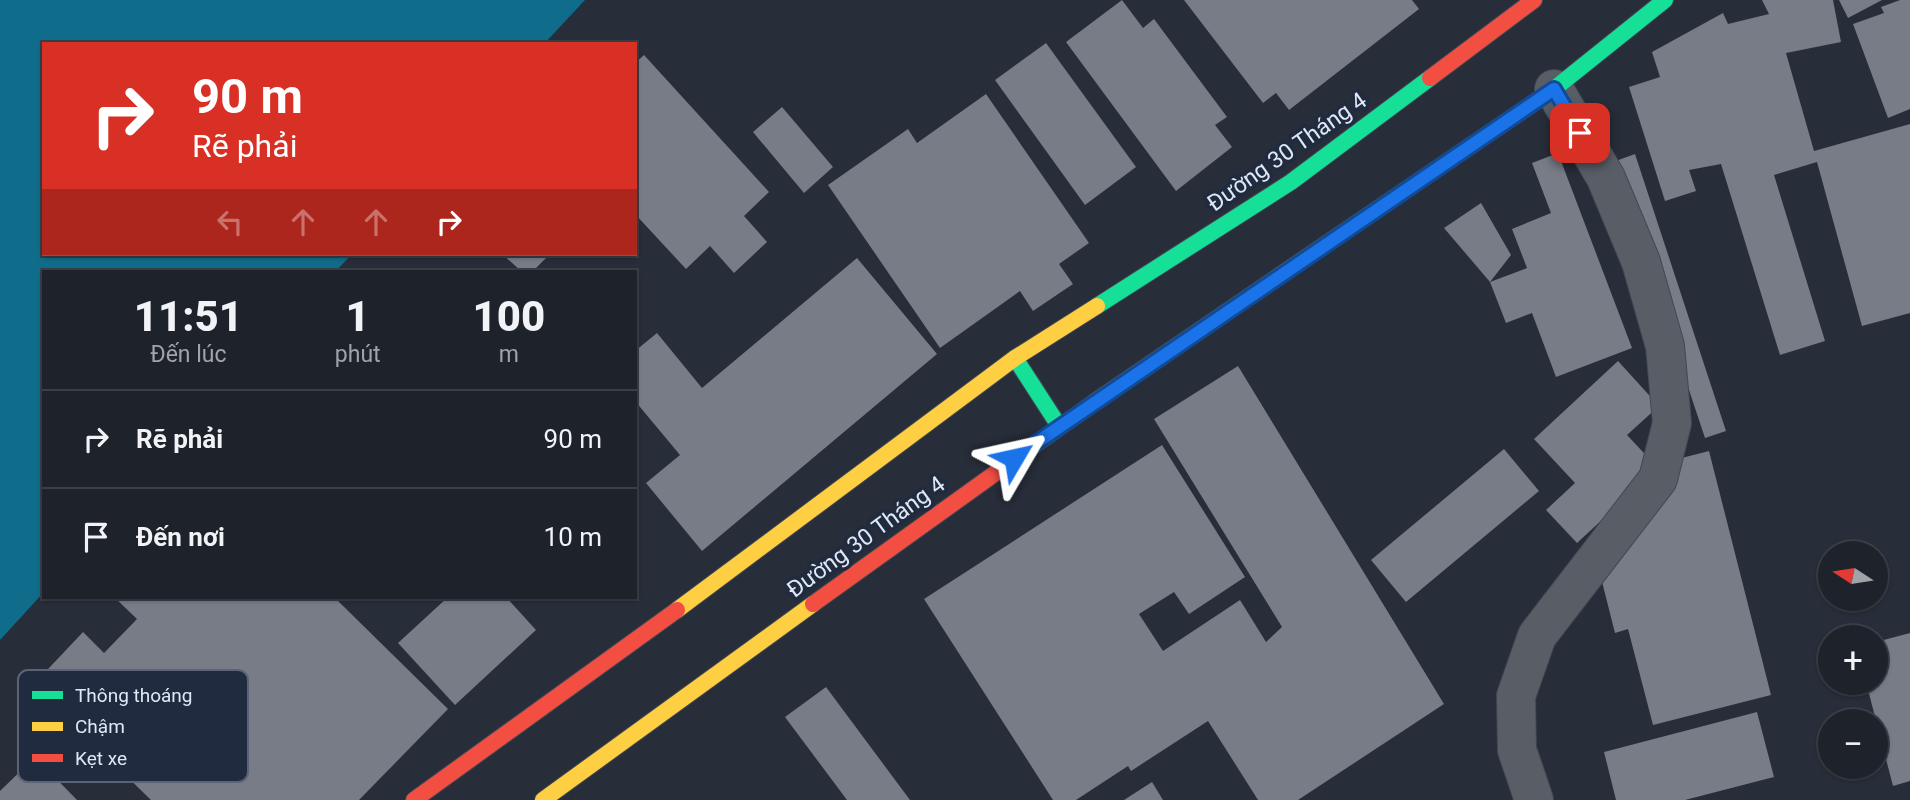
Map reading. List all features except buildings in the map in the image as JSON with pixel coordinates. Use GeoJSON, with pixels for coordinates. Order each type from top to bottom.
{"type":"FeatureCollection","features":[{"type":"Feature","properties":{"kind":"main road","name":"Đường 30 Tháng 4"},"geometry":{"type":"LineString","coordinates":[[414,800],[604,664],[1016,358],[1291,182],[1534,0]]}},
{"type":"Feature","properties":{"kind":"main road","name":"Đường 30 Tháng 4"},"geometry":{"type":"LineString","coordinates":[[543,800],[1059,426],[1554,89],[1665,0]]}},
{"type":"Feature","properties":{"kind":"main road"},"geometry":{"type":"LineString","coordinates":[[1016,358],[1059,426]]}},
{"type":"Feature","properties":{"kind":"street"},"geometry":{"type":"LineString","coordinates":[[1534,800],[1517,751],[1516,696],[1537,636],[1658,479],[1672,423],[1665,346],[1641,262],[1606,178],[1554,89]]}},
{"type":"Feature","properties":{"kind":"water"},"geometry":{"type":"Polygon","coordinates":[[[0,0],[585,0],[546,42],[42,42],[42,256],[350,256],[337,270],[42,270],[42,594],[0,640],[0,0]]]}},
{"type":"Feature","properties":{"kind":"traffic: fast"},"geometry":{"type":"LineString","coordinates":[[1326,244],[1554,89],[1665,0]]}},
{"type":"Feature","properties":{"kind":"traffic: fast"},"geometry":{"type":"LineString","coordinates":[[1097,306],[1291,182],[1430,78]]}},
{"type":"Feature","properties":{"kind":"traffic: fast"},"geometry":{"type":"LineString","coordinates":[[1015,358],[1059,426]]}},
{"type":"Feature","properties":{"kind":"traffic: slow"},"geometry":{"type":"LineString","coordinates":[[1096,401],[1326,244]]}},
{"type":"Feature","properties":{"kind":"traffic: slow"},"geometry":{"type":"LineString","coordinates":[[677,610],[1015,358],[1097,306]]}},
{"type":"Feature","properties":{"kind":"traffic: slow"},"geometry":{"type":"LineString","coordinates":[[543,800],[813,604]]}},
{"type":"Feature","properties":{"kind":"traffic: jam"},"geometry":{"type":"LineString","coordinates":[[1430,78],[1534,0]]}},
{"type":"Feature","properties":{"kind":"traffic: jam"},"geometry":{"type":"LineString","coordinates":[[813,604],[1096,401]]}},
{"type":"Feature","properties":{"kind":"traffic: jam"},"geometry":{"type":"LineString","coordinates":[[414,800],[677,610]]}},
{"type":"Feature","properties":{"kind":"route"},"geometry":{"type":"LineString","coordinates":[[1014,458],[1554,89],[1580,133]]}}]}
